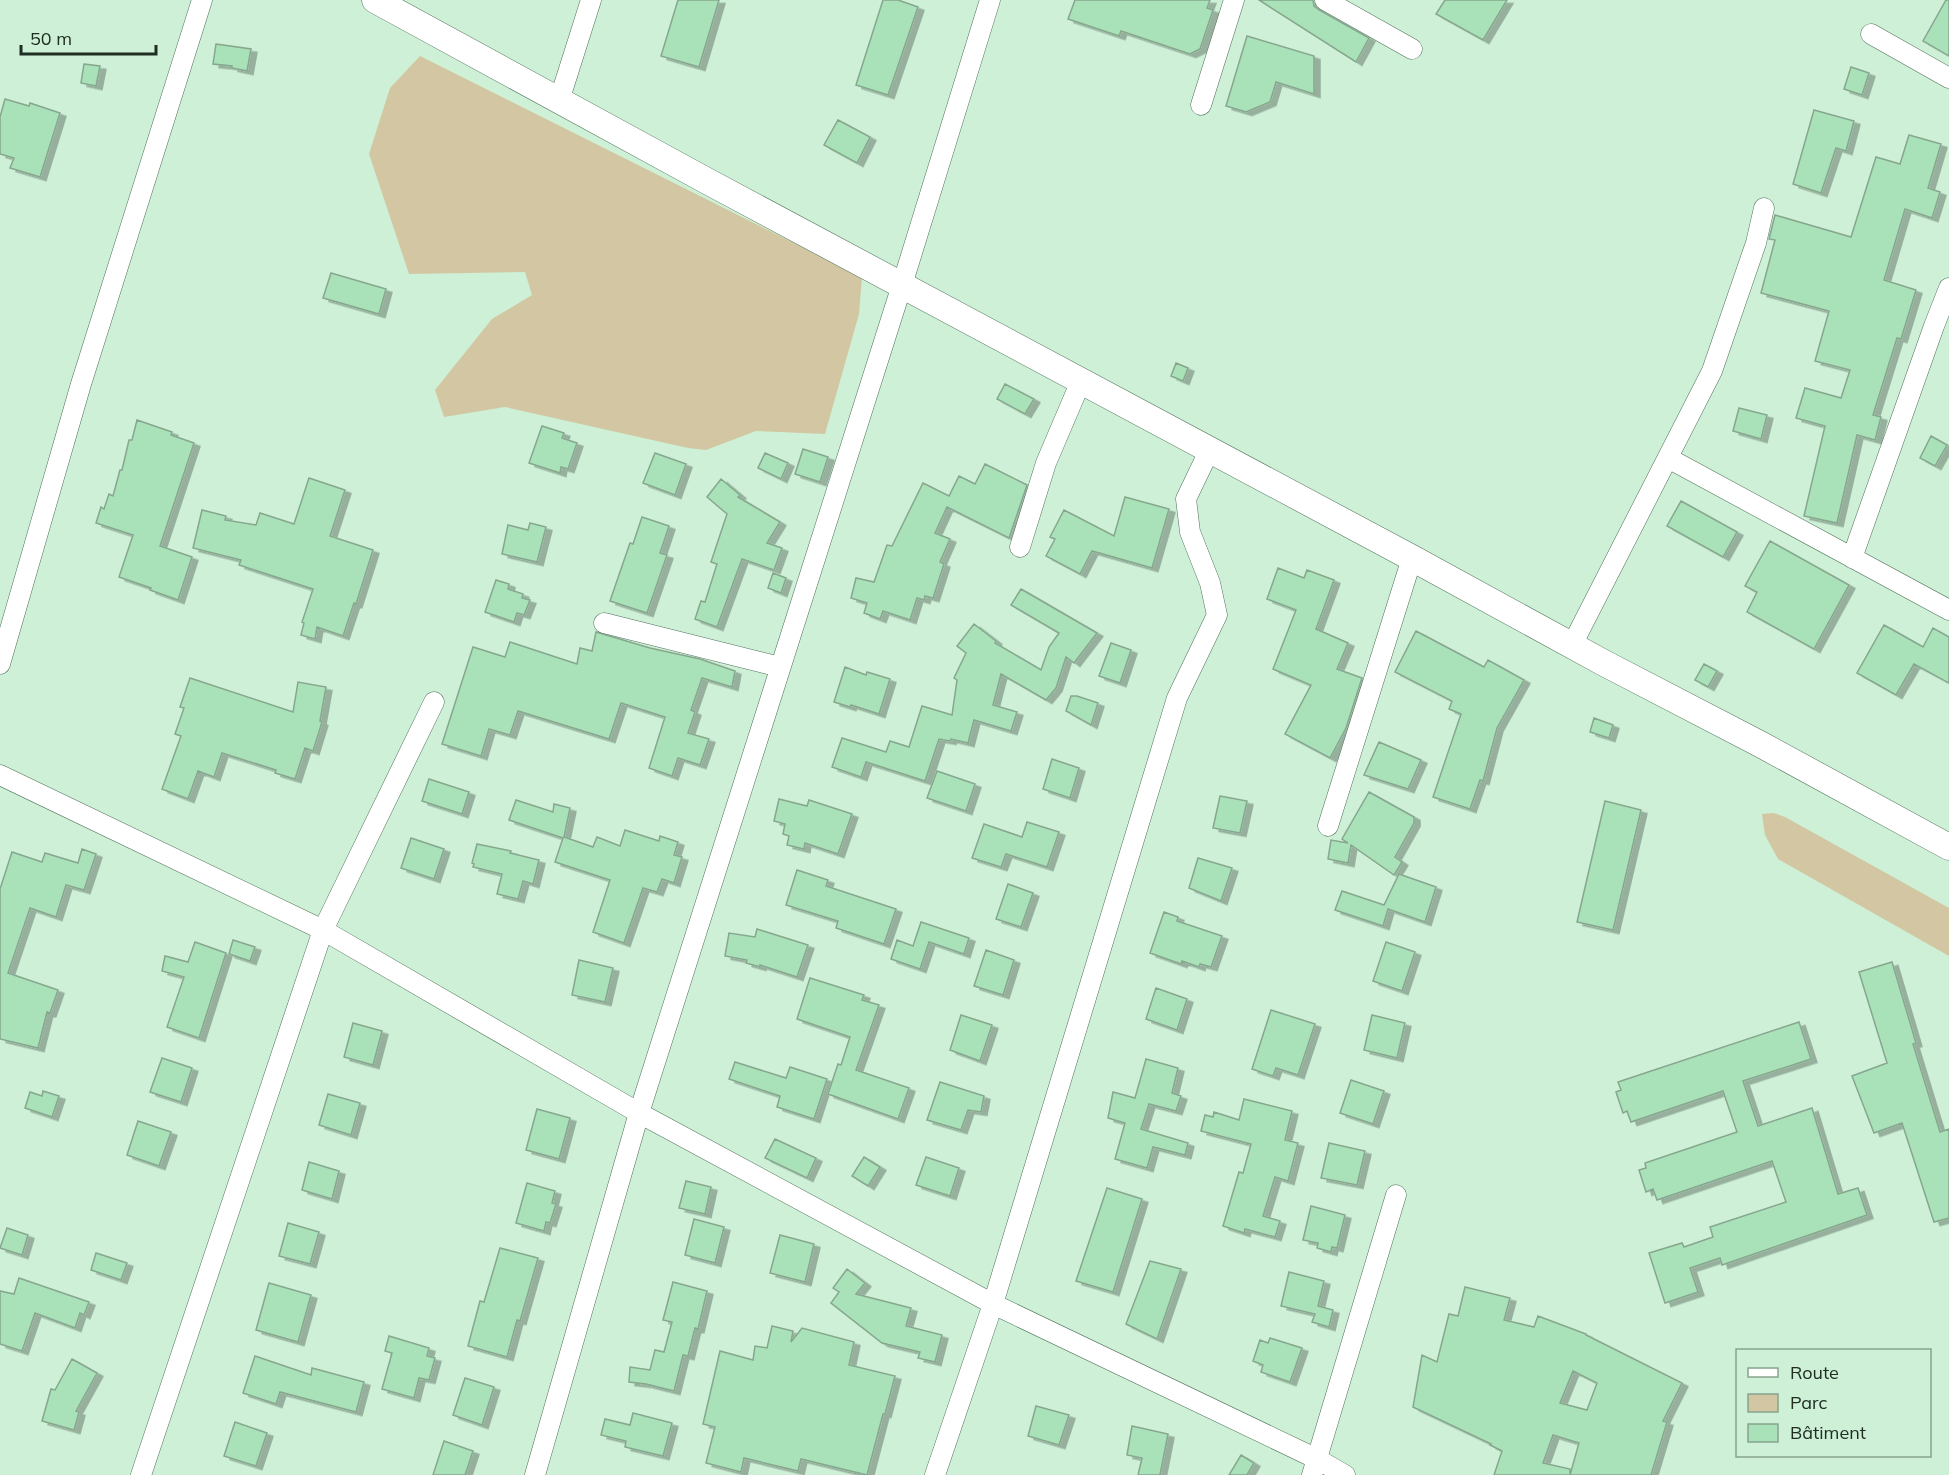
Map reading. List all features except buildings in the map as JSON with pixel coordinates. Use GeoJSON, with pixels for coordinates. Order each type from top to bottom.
{"type":"FeatureCollection","features":[{"type":"Feature","properties":{"kind":"street"},"geometry":{"type":"LineString","coordinates":[[0,664],[81,384],[202,0]]}},
{"type":"Feature","properties":{"kind":"street"},"geometry":{"type":"LineString","coordinates":[[375,0],[1949,847]]}},
{"type":"Feature","properties":{"kind":"street"},"geometry":{"type":"LineString","coordinates":[[559,101],[591,0]]}},
{"type":"Feature","properties":{"kind":"street"},"geometry":{"type":"LineString","coordinates":[[536,1475],[639,1113],[990,0]]}},
{"type":"Feature","properties":{"kind":"street"},"geometry":{"type":"LineString","coordinates":[[1201,105],[1234,0]]}},
{"type":"Feature","properties":{"kind":"street"},"geometry":{"type":"LineString","coordinates":[[1325,0],[1412,49]]}},
{"type":"Feature","properties":{"kind":"street"},"geometry":{"type":"LineString","coordinates":[[1871,34],[1949,78]]}},
{"type":"Feature","properties":{"kind":"street"},"geometry":{"type":"LineString","coordinates":[[1572,645],[1712,371],[1756,243],[1764,208]]}},
{"type":"Feature","properties":{"kind":"street"},"geometry":{"type":"LineString","coordinates":[[1852,558],[1941,330],[1949,288]]}},
{"type":"Feature","properties":{"kind":"street"},"geometry":{"type":"LineString","coordinates":[[1020,547],[1046,463],[1081,381]]}},
{"type":"Feature","properties":{"kind":"street"},"geometry":{"type":"LineString","coordinates":[[935,1475],[993,1304],[1177,698],[1217,615],[1209,583],[1190,532],[1186,499],[1210,449]]}},
{"type":"Feature","properties":{"kind":"street"},"geometry":{"type":"LineString","coordinates":[[1668,458],[1949,610]]}},
{"type":"Feature","properties":{"kind":"street"},"geometry":{"type":"LineString","coordinates":[[1328,826],[1412,558]]}},
{"type":"Feature","properties":{"kind":"street"},"geometry":{"type":"LineString","coordinates":[[604,623],[780,667]]}},
{"type":"Feature","properties":{"kind":"street"},"geometry":{"type":"LineString","coordinates":[[141,1475],[323,930],[434,702]]}},
{"type":"Feature","properties":{"kind":"street"},"geometry":{"type":"LineString","coordinates":[[0,774],[323,930],[639,1113],[993,1304],[1315,1467],[1345,1475]]}},
{"type":"Feature","properties":{"kind":"street"},"geometry":{"type":"LineString","coordinates":[[1315,1467],[1396,1195]]}},
{"type":"Feature","properties":{"kind":"green space"},"geometry":{"type":"Polygon","coordinates":[[[420,56],[862,277],[859,314],[825,434],[756,431],[706,450],[688,448],[505,407],[444,417],[435,390],[492,319],[532,295],[525,272],[409,274],[369,154],[390,88],[420,56]]]}},
{"type":"Feature","properties":{"kind":"green space"},"geometry":{"type":"Polygon","coordinates":[[[1774,813],[1949,908],[1949,956],[1778,859],[1765,835],[1762,814],[1774,813]]]}}]}
